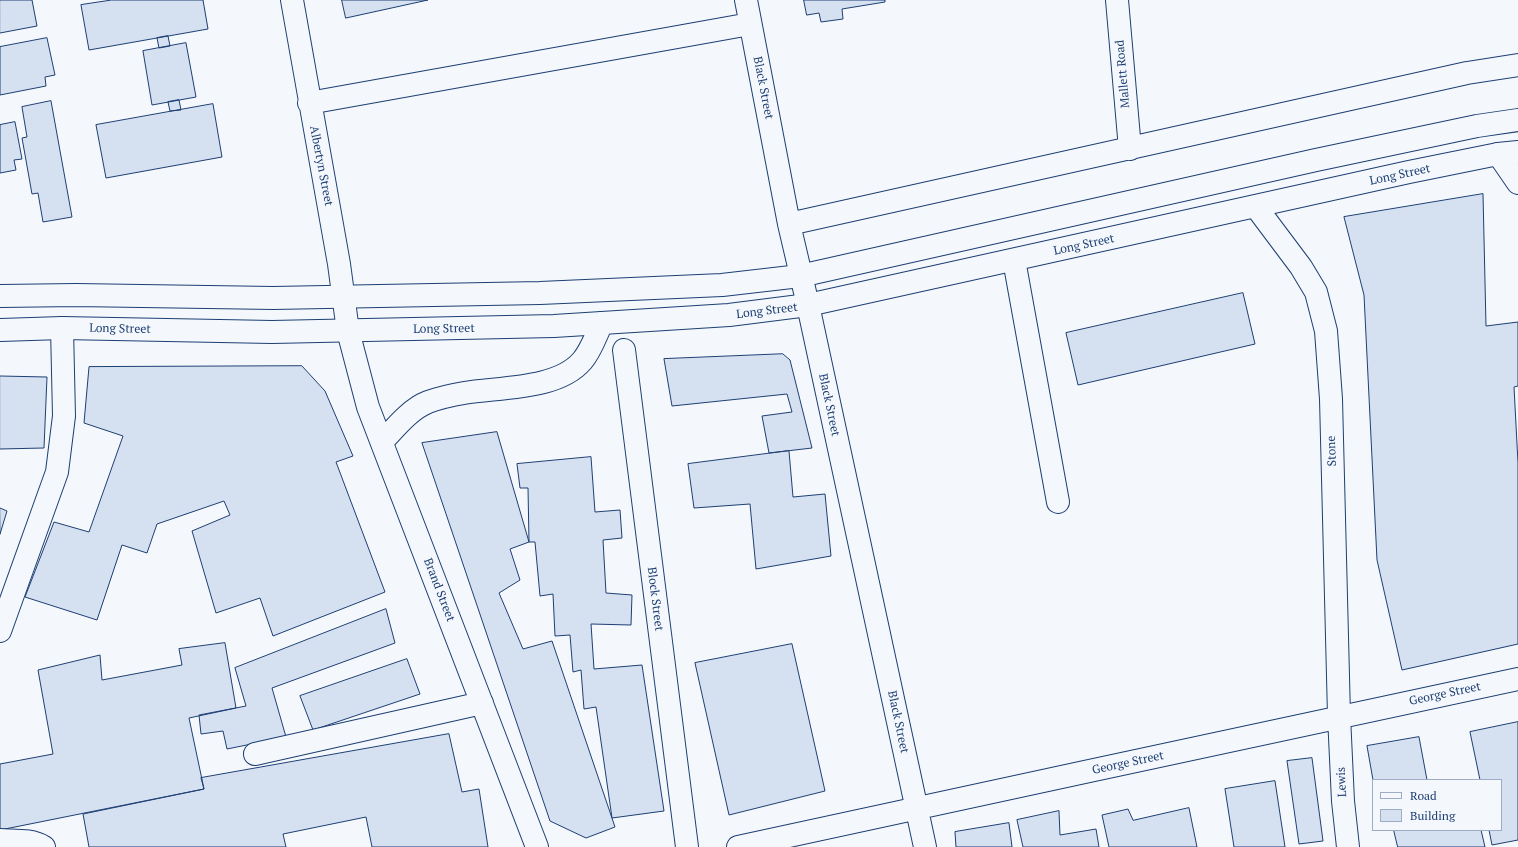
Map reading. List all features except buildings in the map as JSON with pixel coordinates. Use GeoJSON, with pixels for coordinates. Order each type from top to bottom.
{"type":"FeatureCollection","features":[{"type":"Feature","properties":{"kind":"main road","name":"Albertyn Street"},"geometry":{"type":"LineString","coordinates":[[292,0],[339,264],[348,331]]}},
{"type":"Feature","properties":{"kind":"main road","name":"Black Street"},"geometry":{"type":"LineString","coordinates":[[746,0],[789,224],[925,847]]}},
{"type":"Feature","properties":{"kind":"main road","name":"Mallett Road"},"geometry":{"type":"LineString","coordinates":[[1117,0],[1130,149]]}},
{"type":"Feature","properties":{"kind":"main road"},"geometry":{"type":"LineString","coordinates":[[309,102],[750,24]]}},
{"type":"Feature","properties":{"kind":"main road"},"geometry":{"type":"LineString","coordinates":[[789,224],[1468,73],[1518,65]]}},
{"type":"Feature","properties":{"kind":"main road"},"geometry":{"type":"LineString","coordinates":[[0,296],[343,298],[540,293],[714,285],[800,276],[1316,160],[1477,126],[1518,120]]}},
{"type":"Feature","properties":{"kind":"main road"},"geometry":{"type":"LineString","coordinates":[[1508,153],[1518,183]]}},
{"type":"Feature","properties":{"kind":"main road","name":"Long Street"},"geometry":{"type":"LineString","coordinates":[[0,330],[62,328],[272,332],[348,331],[554,326],[729,316],[808,306],[1409,172],[1508,153]]}},
{"type":"Feature","properties":{"kind":"main road","name":"Stone"},"geometry":{"type":"LineString","coordinates":[[1256,207],[1301,267],[1316,292],[1326,330],[1331,400],[1339,716]]}},
{"type":"Feature","properties":{"kind":"main road"},"geometry":{"type":"LineString","coordinates":[[1014,260],[1058,502]]}},
{"type":"Feature","properties":{"kind":"main road"},"geometry":{"type":"LineString","coordinates":[[382,442],[410,413],[427,403],[462,393],[542,383],[571,372],[583,360],[602,323]]}},
{"type":"Feature","properties":{"kind":"main road"},"geometry":{"type":"LineString","coordinates":[[0,631],[57,472],[64,416],[62,328]]}},
{"type":"Feature","properties":{"kind":"main road","name":"Brand Street"},"geometry":{"type":"LineString","coordinates":[[348,331],[368,407],[537,847]]}},
{"type":"Feature","properties":{"kind":"main road","name":"Block Street"},"geometry":{"type":"LineString","coordinates":[[624,350],[687,847]]}},
{"type":"Feature","properties":{"kind":"main road","name":"George Street"},"geometry":{"type":"LineString","coordinates":[[738,847],[1339,716],[1518,679]]}},
{"type":"Feature","properties":{"kind":"main road"},"geometry":{"type":"LineString","coordinates":[[255,754],[482,703]]}},
{"type":"Feature","properties":{"kind":"main road","name":"Lewis"},"geometry":{"type":"LineString","coordinates":[[1339,716],[1343,800],[1348,847]]}},
{"type":"Feature","properties":{"kind":"main road"},"geometry":{"type":"LineString","coordinates":[[0,840],[29,841],[44,847]]}}]}
